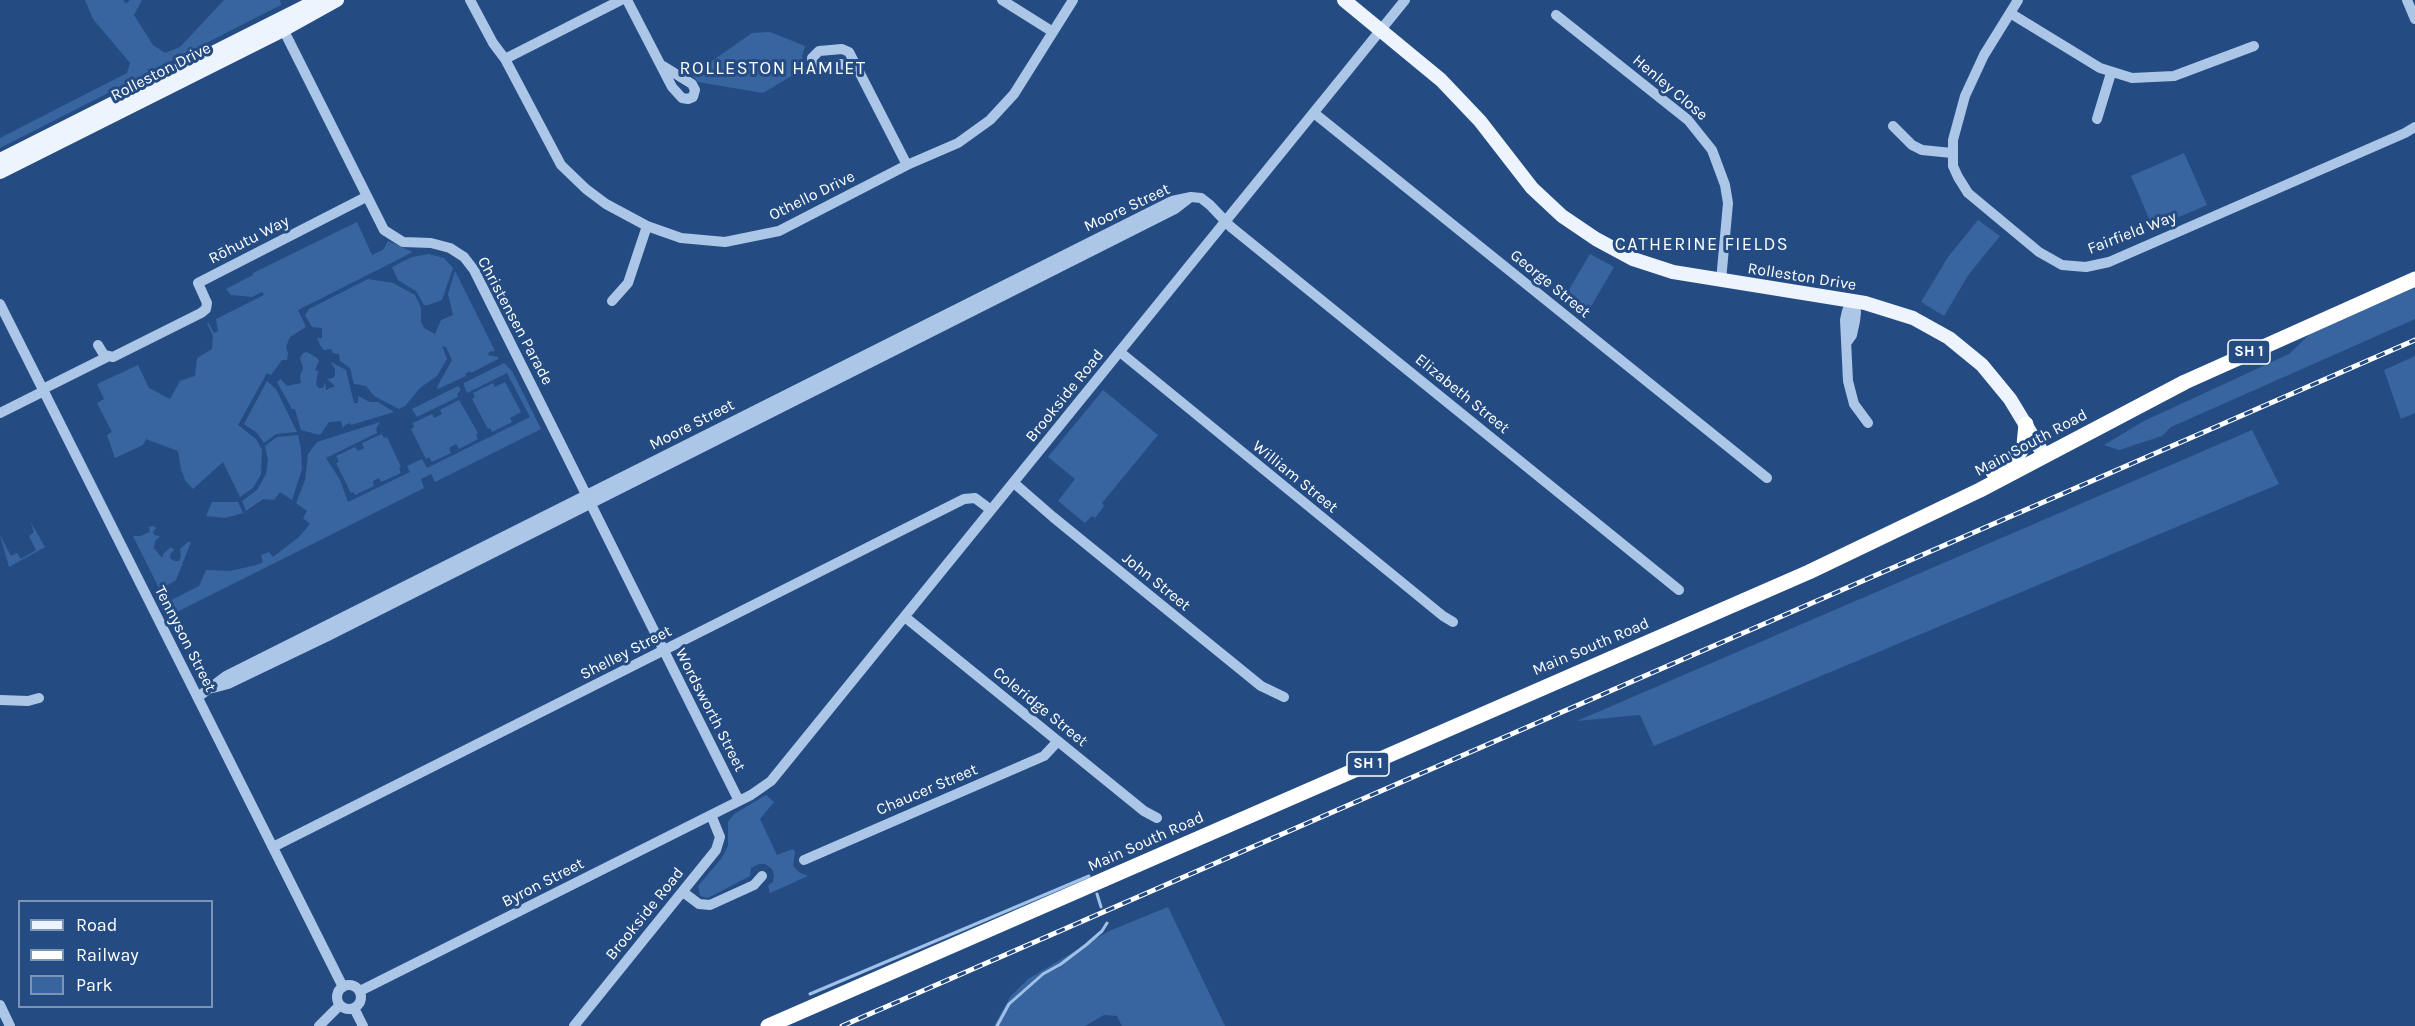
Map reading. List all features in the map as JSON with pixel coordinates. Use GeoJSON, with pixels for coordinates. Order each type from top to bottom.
{"type":"FeatureCollection","features":[{"type":"Feature","properties":{"kind":"highway","name":"Main South Road"},"geometry":{"type":"LineString","coordinates":[[770,1026],[1809,572],[1913,523],[2224,363],[2415,279]]}},
{"type":"Feature","properties":{"kind":"highway"},"geometry":{"type":"LineString","coordinates":[[1913,523],[1923,512],[2014,459],[2024,445],[2026,424]]}},
{"type":"Feature","properties":{"kind":"main road","name":"Rolleston Drive"},"geometry":{"type":"LineString","coordinates":[[0,172],[280,25],[318,0]]}},
{"type":"Feature","properties":{"kind":"main road","name":"Rolleston Drive"},"geometry":{"type":"LineString","coordinates":[[0,160],[280,25],[337,0]]}},
{"type":"Feature","properties":{"kind":"main road","name":"Rolleston Drive"},"geometry":{"type":"LineString","coordinates":[[1344,0],[1441,80],[1471,110],[1532,188],[1573,224],[1608,247],[1646,264],[1683,274],[1852,301],[1903,314],[1949,338],[1972,355],[1992,375],[2026,424],[2044,455]]}},
{"type":"Feature","properties":{"kind":"street","name":"Othello Drive"},"geometry":{"type":"LineString","coordinates":[[470,0],[493,43],[503,56],[561,165],[586,189],[606,204],[647,226],[681,237],[725,242],[779,231],[907,165],[958,143],[990,120],[1014,94],[1073,0]]}},
{"type":"Feature","properties":{"kind":"street","name":"Othello Drive"},"geometry":{"type":"LineString","coordinates":[[478,0],[498,40],[503,56]]}},
{"type":"Feature","properties":{"kind":"street"},"geometry":{"type":"LineString","coordinates":[[503,56],[621,0]]}},
{"type":"Feature","properties":{"kind":"street"},"geometry":{"type":"LineString","coordinates":[[627,0],[663,66]]}},
{"type":"Feature","properties":{"kind":"street"},"geometry":{"type":"LineString","coordinates":[[1002,0],[1053,32]]}},
{"type":"Feature","properties":{"kind":"street","name":"Brookside Road"},"geometry":{"type":"LineString","coordinates":[[739,801],[758,791],[776,775],[1406,0]]}},
{"type":"Feature","properties":{"kind":"street","name":"Fairfield Way"},"geometry":{"type":"LineString","coordinates":[[2018,0],[1971,82],[1958,121],[1952,153],[1953,166],[1962,185],[1994,216],[2050,260],[2062,265],[2086,267],[2109,262],[2415,127]]}},
{"type":"Feature","properties":{"kind":"street"},"geometry":{"type":"LineString","coordinates":[[2407,0],[2415,19]]}},
{"type":"Feature","properties":{"kind":"street"},"geometry":{"type":"LineString","coordinates":[[2010,13],[2111,73],[2144,79],[2174,76],[2254,46]]}},
{"type":"Feature","properties":{"kind":"street","name":"Henley Close"},"geometry":{"type":"LineString","coordinates":[[1556,15],[1688,120],[1712,150],[1725,184],[1728,203],[1721,281]]}},
{"type":"Feature","properties":{"kind":"street","name":"Christensen Parade"},"geometry":{"type":"LineString","coordinates":[[280,25],[381,226],[390,236],[403,242],[441,245],[457,252],[470,264],[544,408],[587,500]]}},
{"type":"Feature","properties":{"kind":"street"},"geometry":{"type":"LineString","coordinates":[[859,72],[907,165]]}},
{"type":"Feature","properties":{"kind":"street"},"geometry":{"type":"LineString","coordinates":[[2097,118],[2111,73]]}},
{"type":"Feature","properties":{"kind":"street","name":"George Street"},"geometry":{"type":"LineString","coordinates":[[1314,113],[1767,478]]}},
{"type":"Feature","properties":{"kind":"street"},"geometry":{"type":"LineString","coordinates":[[1893,126],[1912,145],[1922,150],[1952,153]]}},
{"type":"Feature","properties":{"kind":"street","name":"Rōhutu Way"},"geometry":{"type":"LineString","coordinates":[[0,413],[107,358],[204,312],[207,306],[206,300],[194,284],[366,197]]}},
{"type":"Feature","properties":{"kind":"street","name":"Moore Street"},"geometry":{"type":"LineString","coordinates":[[198,697],[212,689],[226,676],[587,500],[1172,201],[1191,197],[1201,198],[1226,221]]}},
{"type":"Feature","properties":{"kind":"street","name":"Elizabeth Street"},"geometry":{"type":"LineString","coordinates":[[1226,221],[1679,590]]}},
{"type":"Feature","properties":{"kind":"street"},"geometry":{"type":"LineString","coordinates":[[612,301],[628,283],[647,226]]}},
{"type":"Feature","properties":{"kind":"street"},"geometry":{"type":"LineString","coordinates":[[1852,301],[1845,320],[1849,389],[1854,404],[1868,423]]}},
{"type":"Feature","properties":{"kind":"street","name":"Tennyson Street"},"geometry":{"type":"LineString","coordinates":[[0,304],[343,987]]}},
{"type":"Feature","properties":{"kind":"street"},"geometry":{"type":"LineString","coordinates":[[98,345],[107,358]]}},
{"type":"Feature","properties":{"kind":"street","name":"William Street"},"geometry":{"type":"LineString","coordinates":[[1120,352],[1453,622]]}},
{"type":"Feature","properties":{"kind":"street","name":"John Street"},"geometry":{"type":"LineString","coordinates":[[1014,483],[1053,518],[1261,686],[1284,697]]}},
{"type":"Feature","properties":{"kind":"street","name":"Shelley Street"},"geometry":{"type":"LineString","coordinates":[[273,847],[964,499],[975,498],[991,510]]}},
{"type":"Feature","properties":{"kind":"street","name":"Wordsworth Street"},"geometry":{"type":"LineString","coordinates":[[587,500],[739,801]]}},
{"type":"Feature","properties":{"kind":"street","name":"Coleridge Street"},"geometry":{"type":"LineString","coordinates":[[905,617],[1144,811],[1157,818]]}},
{"type":"Feature","properties":{"kind":"street"},"geometry":{"type":"LineString","coordinates":[[0,700],[18,701],[39,698]]}},
{"type":"Feature","properties":{"kind":"street","name":"Chaucer Street"},"geometry":{"type":"LineString","coordinates":[[804,860],[1044,756],[1058,741]]}},
{"type":"Feature","properties":{"kind":"street","name":"Byron Street"},"geometry":{"type":"LineString","coordinates":[[360,992],[739,801]]}},
{"type":"Feature","properties":{"kind":"street","name":"Brookside Road"},"geometry":{"type":"LineString","coordinates":[[574,1026],[718,847],[719,833],[711,815]]}},
{"type":"Feature","properties":{"kind":"street"},"geometry":{"type":"LineString","coordinates":[[683,892],[699,904],[710,905],[754,885],[762,876]]}},
{"type":"Feature","properties":{"kind":"street"},"geometry":{"type":"LineString","coordinates":[[351,986],[360,992],[361,999],[354,1008],[346,1009],[340,1005],[338,993],[343,987],[351,986]]}},
{"type":"Feature","properties":{"kind":"street"},"geometry":{"type":"LineString","coordinates":[[0,1005],[10,1026]]}},
{"type":"Feature","properties":{"kind":"street"},"geometry":{"type":"LineString","coordinates":[[319,1026],[340,1005]]}},
{"type":"Feature","properties":{"kind":"street"},"geometry":{"type":"LineString","coordinates":[[354,1008],[363,1026]]}},
{"type":"Feature","properties":{"kind":"green space"},"geometry":{"type":"Polygon","coordinates":[[[85,0],[123,0],[126,4],[130,0],[142,0],[134,15],[153,45],[165,53],[180,47],[224,0],[280,0],[281,5],[0,148],[0,138],[127,73],[130,63],[93,19],[85,0]]]}},
{"type":"Feature","properties":{"kind":"green space"},"geometry":{"type":"Polygon","coordinates":[[[770,32],[805,46],[802,56],[805,68],[763,93],[698,82],[692,75],[752,33],[770,32]]]}},
{"type":"Feature","properties":{"kind":"green space"},"geometry":{"type":"Polygon","coordinates":[[[2184,153],[2207,205],[2153,228],[2131,176],[2184,153]]]}},
{"type":"Feature","properties":{"kind":"green space"},"geometry":{"type":"Polygon","coordinates":[[[1978,220],[2000,236],[1969,274],[1944,316],[1921,302],[1948,257],[1978,220]]]}},
{"type":"Feature","properties":{"kind":"green space"},"geometry":{"type":"Polygon","coordinates":[[[357,222],[372,255],[383,250],[388,241],[413,252],[298,310],[306,327],[290,337],[286,347],[287,360],[282,360],[271,375],[267,373],[238,425],[256,439],[262,450],[261,474],[253,488],[240,497],[223,462],[193,489],[185,480],[178,451],[146,439],[143,445],[115,458],[107,435],[112,432],[97,403],[104,399],[97,384],[138,365],[149,388],[170,399],[180,381],[195,376],[197,358],[212,349],[213,336],[207,323],[214,333],[218,331],[216,319],[264,295],[262,292],[252,297],[231,295],[226,289],[253,273],[357,222]]]}},
{"type":"Feature","properties":{"kind":"green space"},"geometry":{"type":"Polygon","coordinates":[[[429,254],[444,258],[453,268],[442,300],[424,305],[416,291],[398,280],[392,267],[412,257],[429,254]]]}},
{"type":"Feature","properties":{"kind":"green space"},"geometry":{"type":"Polygon","coordinates":[[[1590,254],[1614,267],[1586,315],[1564,298],[1590,254]]]}},
{"type":"Feature","properties":{"kind":"green space"},"geometry":{"type":"Polygon","coordinates":[[[455,271],[495,351],[489,352],[488,355],[498,357],[498,359],[438,389],[452,360],[446,347],[442,346],[447,359],[437,376],[420,388],[405,406],[399,409],[374,396],[366,386],[354,384],[350,368],[340,361],[339,354],[333,353],[331,349],[324,350],[320,345],[317,338],[322,338],[322,328],[312,327],[305,315],[309,309],[368,279],[393,283],[415,295],[421,308],[421,322],[424,328],[435,334],[441,320],[453,315],[448,294],[455,271]]]}},
{"type":"Feature","properties":{"kind":"green space"},"geometry":{"type":"Polygon","coordinates":[[[2415,288],[2415,319],[2171,427],[2162,436],[2119,450],[2104,445],[2144,421],[2289,354],[2311,333],[2415,288]]]}},
{"type":"Feature","properties":{"kind":"green space"},"geometry":{"type":"Polygon","coordinates":[[[307,352],[319,361],[315,370],[318,371],[316,384],[318,388],[323,388],[325,382],[326,390],[335,386],[327,379],[335,375],[331,362],[346,370],[354,403],[358,403],[358,396],[370,402],[378,402],[394,412],[351,425],[350,423],[343,428],[341,421],[329,422],[320,435],[301,430],[295,409],[292,409],[277,382],[281,379],[287,386],[301,383],[300,376],[303,368],[300,358],[303,353],[307,352]]]}},
{"type":"Feature","properties":{"kind":"green space"},"geometry":{"type":"Polygon","coordinates":[[[2415,356],[2415,413],[2401,419],[2384,370],[2415,356]]]}},
{"type":"Feature","properties":{"kind":"green space"},"geometry":{"type":"Polygon","coordinates":[[[504,363],[512,371],[541,429],[435,482],[431,474],[421,479],[424,488],[175,613],[174,610],[170,612],[166,603],[199,586],[206,570],[230,571],[256,565],[263,562],[261,555],[269,552],[273,557],[299,537],[310,524],[303,518],[307,511],[296,503],[305,480],[308,454],[317,442],[380,422],[376,429],[377,433],[326,458],[340,480],[348,502],[410,472],[407,466],[422,459],[427,468],[530,417],[507,373],[467,393],[464,383],[504,363]]]}},
{"type":"Feature","properties":{"kind":"green space"},"geometry":{"type":"Polygon","coordinates":[[[267,381],[276,389],[297,432],[276,434],[264,443],[257,433],[244,424],[267,381]]]}},
{"type":"Feature","properties":{"kind":"green space"},"geometry":{"type":"Polygon","coordinates":[[[505,382],[521,412],[510,418],[512,422],[492,432],[490,428],[488,429],[472,399],[475,397],[473,393],[493,383],[495,387],[505,382]]]}},
{"type":"Feature","properties":{"kind":"green space"},"geometry":{"type":"Polygon","coordinates":[[[458,386],[461,390],[457,394],[458,397],[417,417],[412,409],[458,386]]]}},
{"type":"Feature","properties":{"kind":"green space"},"geometry":{"type":"Polygon","coordinates":[[[1103,390],[1158,435],[1102,503],[1104,506],[1095,518],[1092,516],[1085,523],[1058,501],[1075,479],[1048,457],[1103,390]]]}},
{"type":"Feature","properties":{"kind":"green space"},"geometry":{"type":"Polygon","coordinates":[[[459,400],[478,433],[476,435],[478,439],[459,449],[456,444],[449,448],[451,453],[432,462],[429,457],[426,459],[411,429],[414,427],[413,423],[432,414],[434,418],[442,414],[440,410],[459,400]]]}},
{"type":"Feature","properties":{"kind":"green space"},"geometry":{"type":"Polygon","coordinates":[[[2252,430],[2279,484],[1654,746],[1640,715],[1577,721],[2252,430]]]}},
{"type":"Feature","properties":{"kind":"green space"},"geometry":{"type":"Polygon","coordinates":[[[382,434],[384,438],[387,437],[401,467],[399,468],[401,473],[381,482],[379,478],[373,481],[374,486],[355,495],[351,493],[336,463],[339,462],[336,456],[355,447],[358,451],[364,448],[362,443],[382,434]]]}},
{"type":"Feature","properties":{"kind":"green space"},"geometry":{"type":"Polygon","coordinates":[[[298,435],[302,469],[292,500],[280,492],[274,500],[263,499],[246,511],[242,501],[257,490],[266,474],[268,460],[265,446],[277,437],[298,435]]]}},
{"type":"Feature","properties":{"kind":"green space"},"geometry":{"type":"Polygon","coordinates":[[[212,502],[238,502],[243,513],[225,518],[206,516],[212,502]]]}},
{"type":"Feature","properties":{"kind":"green space"},"geometry":{"type":"Polygon","coordinates":[[[30,521],[45,547],[9,567],[0,535],[11,556],[17,553],[21,559],[36,550],[29,536],[34,532],[30,521]]]}},
{"type":"Feature","properties":{"kind":"green space"},"geometry":{"type":"Polygon","coordinates":[[[149,527],[156,528],[154,535],[160,536],[155,541],[154,548],[162,558],[171,547],[174,550],[170,558],[179,561],[180,549],[191,542],[176,580],[160,590],[133,536],[150,532],[149,527]]]}},
{"type":"Feature","properties":{"kind":"green space"},"geometry":{"type":"Polygon","coordinates":[[[766,795],[774,802],[760,819],[777,855],[793,849],[795,852],[793,866],[800,873],[808,876],[770,893],[768,885],[773,882],[772,869],[765,864],[759,864],[751,868],[750,876],[708,898],[700,896],[698,886],[721,859],[728,846],[728,822],[734,814],[766,795]]]}},
{"type":"Feature","properties":{"kind":"green space"},"geometry":{"type":"Polygon","coordinates":[[[1168,907],[1225,1026],[1122,1026],[1117,1016],[1104,1015],[1085,1026],[994,1026],[1010,997],[1028,979],[1109,931],[1168,907]]]}},
{"type":"Feature","properties":{"kind":"waterway"},"geometry":{"type":"LineString","coordinates":[[810,994],[1089,876]]}},
{"type":"Feature","properties":{"kind":"waterway"},"geometry":{"type":"LineString","coordinates":[[1097,894],[1101,907]]}},
{"type":"Feature","properties":{"kind":"waterway"},"geometry":{"type":"LineString","coordinates":[[997,1026],[1009,1004],[1043,974],[1086,945],[1102,931],[1107,923]]}},
{"type":"Feature","properties":{"kind":"railway"},"geometry":{"type":"LineString","coordinates":[[842,1026],[2415,340]]}},
{"type":"Feature","properties":{"kind":"district","name":"ROLLESTON HAMLET"},"geometry":{"type":"Point","coordinates":[773,69]}},
{"type":"Feature","properties":{"kind":"district","name":"CATHERINE FIELDS"},"geometry":{"type":"Point","coordinates":[1702,245]}}]}
